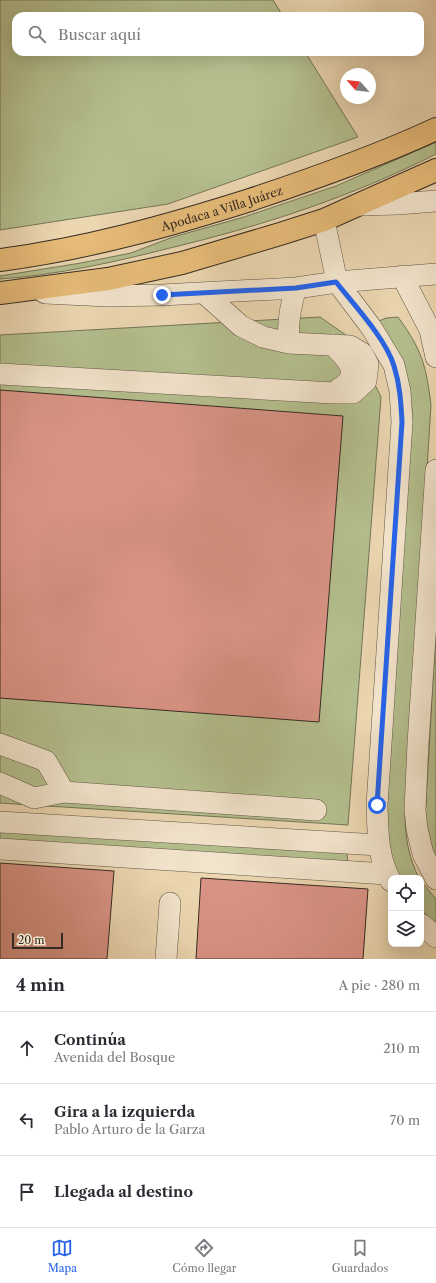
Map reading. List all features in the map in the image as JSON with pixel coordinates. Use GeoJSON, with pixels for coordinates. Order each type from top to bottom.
{"type":"FeatureCollection","features":[{"type":"Feature","properties":{"kind":"main road","name":"Apodaca a Villa Juárez"},"geometry":{"type":"LineString","coordinates":[[0,260],[32,256],[155,230],[298,184],[385,153],[436,129]]}},
{"type":"Feature","properties":{"kind":"main road"},"geometry":{"type":"LineString","coordinates":[[0,293],[25,291],[108,279],[182,263],[324,220],[436,170]]}},
{"type":"Feature","properties":{"kind":"street"},"geometry":{"type":"LineString","coordinates":[[360,205],[436,201]]}},
{"type":"Feature","properties":{"kind":"street"},"geometry":{"type":"LineString","coordinates":[[324,220],[336,282],[371,326],[386,349],[394,365],[400,391],[402,422],[377,805],[378,845],[388,875]]}},
{"type":"Feature","properties":{"kind":"street"},"geometry":{"type":"LineString","coordinates":[[25,291],[108,296],[296,288],[336,282],[419,275],[436,263]]}},
{"type":"Feature","properties":{"kind":"street"},"geometry":{"type":"LineString","coordinates":[[419,275],[436,357]]}},
{"type":"Feature","properties":{"kind":"street"},"geometry":{"type":"LineString","coordinates":[[289,343],[287,327],[289,309],[296,288]]}},
{"type":"Feature","properties":{"kind":"street"},"geometry":{"type":"LineString","coordinates":[[0,374],[333,393],[353,393],[366,381],[368,364],[362,353],[350,346],[289,343],[263,337],[241,326],[204,292]]}},
{"type":"Feature","properties":{"kind":"street"},"geometry":{"type":"LineString","coordinates":[[436,470],[418,744],[416,810],[417,829],[423,854],[436,879]]}},
{"type":"Feature","properties":{"kind":"street"},"geometry":{"type":"LineString","coordinates":[[0,744],[46,761],[64,792]]}},
{"type":"Feature","properties":{"kind":"street"},"geometry":{"type":"LineString","coordinates":[[0,783],[34,798],[64,792],[316,810]]}},
{"type":"Feature","properties":{"kind":"street"},"geometry":{"type":"LineString","coordinates":[[0,822],[378,845]]}},
{"type":"Feature","properties":{"kind":"street"},"geometry":{"type":"LineString","coordinates":[[0,849],[388,877]]}},
{"type":"Feature","properties":{"kind":"street"},"geometry":{"type":"LineString","coordinates":[[166,959],[170,903]]}},
{"type":"Feature","properties":{"kind":"street"},"geometry":{"type":"LineString","coordinates":[[424,927],[436,937]]}},
{"type":"Feature","properties":{"kind":"green space"},"geometry":{"type":"Polygon","coordinates":[[[0,0],[273,0],[280,12],[12,12],[12,56],[307,56],[358,137],[168,204],[0,230],[0,0]]]}},
{"type":"Feature","properties":{"kind":"green space"},"geometry":{"type":"Polygon","coordinates":[[[436,142],[436,154],[372,184],[272,220],[204,239],[107,263],[64,271],[0,279],[0,276],[81,263],[131,253],[173,237],[244,217],[336,186],[436,142]]]}},
{"type":"Feature","properties":{"kind":"green space"},"geometry":{"type":"Polygon","coordinates":[[[320,317],[353,340],[381,397],[348,825],[0,803],[0,335],[320,317]]]}},
{"type":"Feature","properties":{"kind":"green space"},"geometry":{"type":"Polygon","coordinates":[[[398,317],[413,339],[425,368],[431,405],[405,819],[409,849],[418,875],[396,875],[383,841],[412,408],[379,321],[386,318],[398,317]]]}},
{"type":"Feature","properties":{"kind":"green space"},"geometry":{"type":"Polygon","coordinates":[[[436,629],[436,863],[425,819],[436,629]]]}},
{"type":"Feature","properties":{"kind":"green space"},"geometry":{"type":"Polygon","coordinates":[[[0,831],[347,853],[348,864],[0,840],[0,831]]]}},
{"type":"Feature","properties":{"kind":"green space"},"geometry":{"type":"Polygon","coordinates":[[[424,885],[436,899],[436,924],[424,913],[424,885]]]}},
{"type":"Feature","properties":{"kind":"building"},"geometry":{"type":"Polygon","coordinates":[[[0,390],[343,416],[319,722],[0,698],[0,390]]]}},
{"type":"Feature","properties":{"kind":"building"},"geometry":{"type":"Polygon","coordinates":[[[0,863],[114,871],[107,959],[0,959],[0,863]]]}},
{"type":"Feature","properties":{"kind":"building"},"geometry":{"type":"Polygon","coordinates":[[[201,878],[368,889],[363,959],[196,959],[201,878]]]}},
{"type":"Feature","properties":{"kind":"route"},"geometry":{"type":"LineString","coordinates":[[162,295],[296,288],[336,282],[371,326],[386,349],[394,365],[400,391],[402,422],[377,805]]}}]}
